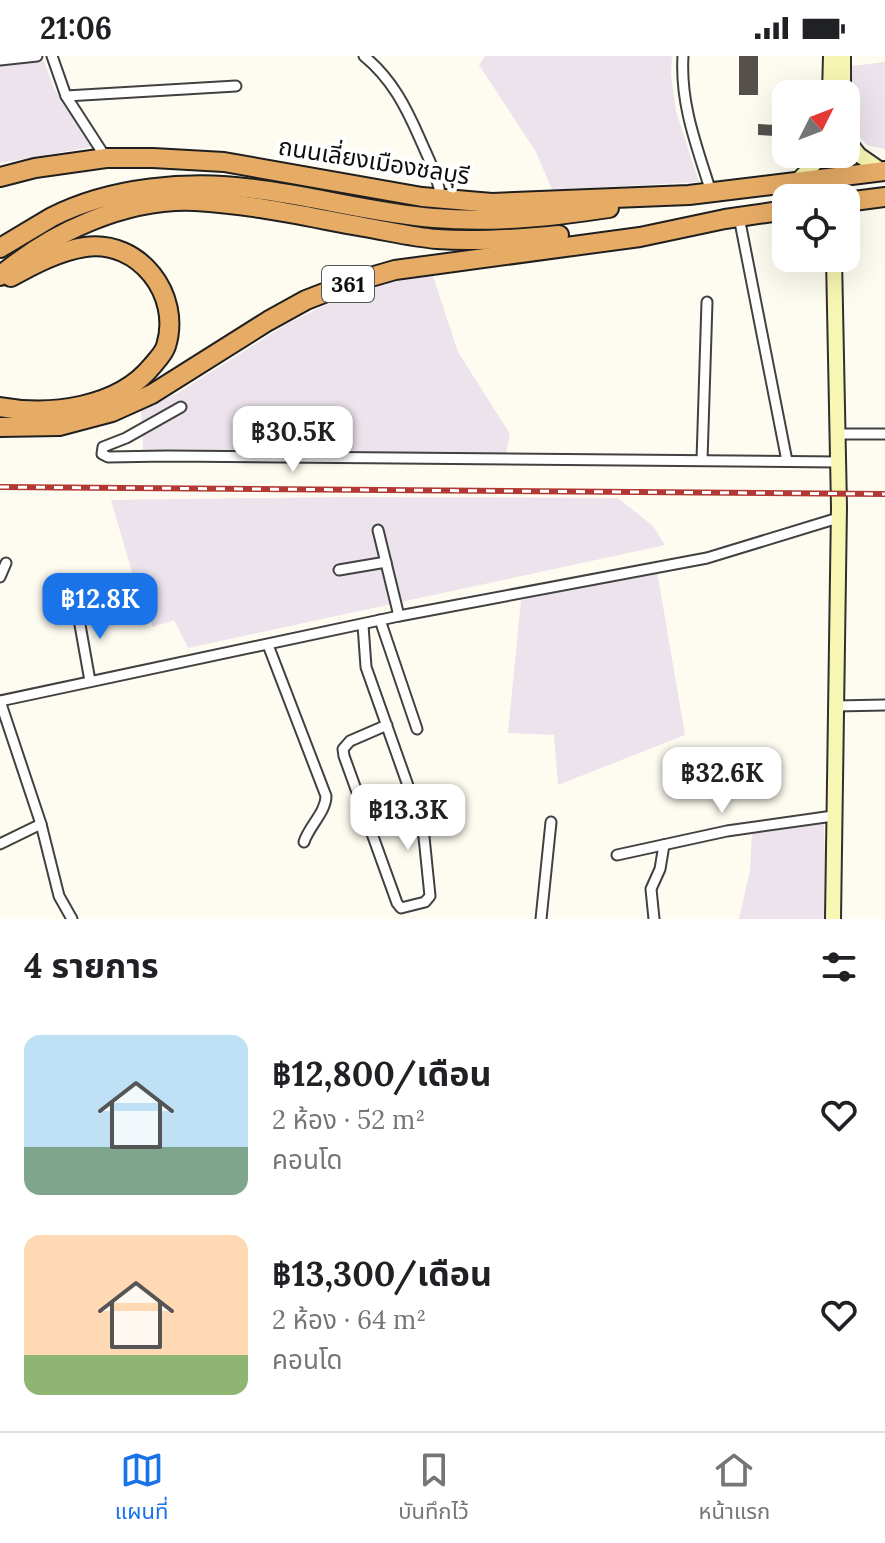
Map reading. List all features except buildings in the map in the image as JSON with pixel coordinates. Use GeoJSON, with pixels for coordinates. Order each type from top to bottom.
{"type":"FeatureCollection","features":[{"type":"Feature","properties":{"kind":"highway","name":"ถนนเลี่ยงเมืองชลบุรี"},"geometry":{"type":"LineString","coordinates":[[0,177],[35,168],[106,158],[153,158],[224,162],[441,199],[492,203],[689,195],[883,171]]}},
{"type":"Feature","properties":{"kind":"highway"},"geometry":{"type":"LineString","coordinates":[[0,248],[55,216],[118,194],[184,186],[252,188],[389,213],[473,221],[553,216],[689,195]]}},
{"type":"Feature","properties":{"kind":"highway"},"geometry":{"type":"LineString","coordinates":[[860,200],[885,197]]}},
{"type":"Feature","properties":{"kind":"highway"},"geometry":{"type":"LineString","coordinates":[[0,276],[22,257],[67,231],[122,209],[192,201],[244,205],[435,239],[499,240],[732,218]]}},
{"type":"Feature","properties":{"kind":"highway","name":"361"},"geometry":{"type":"LineString","coordinates":[[0,427],[59,426],[112,412],[152,394],[306,300],[395,270],[640,237],[772,212]]}},
{"type":"Feature","properties":{"kind":"highway"},"geometry":{"type":"LineString","coordinates":[[0,283],[53,256],[87,246],[121,251],[146,266],[163,290],[171,318],[165,349],[145,374],[114,396],[65,409],[16,410],[0,407]]}},
{"type":"Feature","properties":{"kind":"street"},"geometry":{"type":"LineString","coordinates":[[0,60],[37,56]]}},
{"type":"Feature","properties":{"kind":"street"},"geometry":{"type":"LineString","coordinates":[[52,56],[66,96],[106,158]]}},
{"type":"Feature","properties":{"kind":"street"},"geometry":{"type":"LineString","coordinates":[[364,56],[392,83],[409,111],[439,181],[441,199]]}},
{"type":"Feature","properties":{"kind":"street"},"geometry":{"type":"LineString","coordinates":[[683,56],[681,78],[687,116],[711,192]]}},
{"type":"Feature","properties":{"kind":"street"},"geometry":{"type":"LineString","coordinates":[[830,80],[831,56]]}},
{"type":"Feature","properties":{"kind":"street"},"geometry":{"type":"LineString","coordinates":[[843,56],[843,80]]}},
{"type":"Feature","properties":{"kind":"street"},"geometry":{"type":"LineString","coordinates":[[66,96],[236,86]]}},
{"type":"Feature","properties":{"kind":"street"},"geometry":{"type":"LineString","coordinates":[[860,156],[883,171]]}},
{"type":"Feature","properties":{"kind":"street"},"geometry":{"type":"LineString","coordinates":[[797,181],[810,168]]}},
{"type":"Feature","properties":{"kind":"street"},"geometry":{"type":"LineString","coordinates":[[732,218],[787,461]]}},
{"type":"Feature","properties":{"kind":"street"},"geometry":{"type":"LineString","coordinates":[[833,919],[838,518],[834,272]]}},
{"type":"Feature","properties":{"kind":"street"},"geometry":{"type":"LineString","coordinates":[[702,460],[707,302]]}},
{"type":"Feature","properties":{"kind":"street"},"geometry":{"type":"LineString","coordinates":[[181,407],[126,438],[103,447],[102,454],[108,457],[838,462]]}},
{"type":"Feature","properties":{"kind":"street"},"geometry":{"type":"LineString","coordinates":[[838,434],[885,434]]}},
{"type":"Feature","properties":{"kind":"street"},"geometry":{"type":"LineString","coordinates":[[56,919],[70,916],[59,896],[41,824],[0,701],[399,616],[707,558],[838,518]]}},
{"type":"Feature","properties":{"kind":"street"},"geometry":{"type":"LineString","coordinates":[[378,530],[399,616]]}},
{"type":"Feature","properties":{"kind":"street"},"geometry":{"type":"LineString","coordinates":[[339,570],[386,562]]}},
{"type":"Feature","properties":{"kind":"street"},"geometry":{"type":"LineString","coordinates":[[0,577],[6,563]]}},
{"type":"Feature","properties":{"kind":"street"},"geometry":{"type":"LineString","coordinates":[[77,608],[90,681]]}},
{"type":"Feature","properties":{"kind":"street"},"geometry":{"type":"LineString","coordinates":[[380,620],[417,729]]}},
{"type":"Feature","properties":{"kind":"street"},"geometry":{"type":"LineString","coordinates":[[363,625],[366,667],[387,725],[424,837],[430,896],[425,902],[401,908],[343,749],[350,741],[387,725]]}},
{"type":"Feature","properties":{"kind":"street"},"geometry":{"type":"LineString","coordinates":[[268,645],[326,796],[326,803],[304,842]]}},
{"type":"Feature","properties":{"kind":"street"},"geometry":{"type":"LineString","coordinates":[[836,706],[885,705]]}},
{"type":"Feature","properties":{"kind":"street"},"geometry":{"type":"LineString","coordinates":[[617,855],[727,831],[833,816]]}},
{"type":"Feature","properties":{"kind":"street"},"geometry":{"type":"LineString","coordinates":[[541,919],[551,822]]}},
{"type":"Feature","properties":{"kind":"street"},"geometry":{"type":"LineString","coordinates":[[0,844],[41,824]]}},
{"type":"Feature","properties":{"kind":"street"},"geometry":{"type":"LineString","coordinates":[[654,919],[651,889],[660,869],[664,845]]}},
{"type":"Feature","properties":{"kind":"shaded area"},"geometry":{"type":"Polygon","coordinates":[[[0,56],[42,56],[54,88],[91,147],[0,163],[0,56]]]}},
{"type":"Feature","properties":{"kind":"shaded area"},"geometry":{"type":"Polygon","coordinates":[[[485,56],[672,56],[676,111],[699,182],[552,190],[536,152],[479,65],[485,56]]]}},
{"type":"Feature","properties":{"kind":"shaded area"},"geometry":{"type":"Polygon","coordinates":[[[885,62],[885,149],[867,145],[860,137],[860,80],[851,80],[851,66],[885,62]]]}},
{"type":"Feature","properties":{"kind":"shaded area"},"geometry":{"type":"Polygon","coordinates":[[[432,273],[458,352],[510,434],[505,460],[143,450],[141,410],[178,393],[285,325],[321,307],[361,290],[432,273]]]}},
{"type":"Feature","properties":{"kind":"shaded area"},"geometry":{"type":"Polygon","coordinates":[[[618,498],[653,526],[665,545],[188,648],[174,620],[152,627],[147,588],[136,586],[111,500],[618,498]]]}},
{"type":"Feature","properties":{"kind":"shaded area"},"geometry":{"type":"Polygon","coordinates":[[[657,571],[685,735],[558,785],[554,735],[508,733],[521,600],[657,571]]]}},
{"type":"Feature","properties":{"kind":"shaded area"},"geometry":{"type":"Polygon","coordinates":[[[824,824],[827,919],[739,919],[750,870],[752,834],[824,824]]]}},
{"type":"Feature","properties":{"kind":"railway"},"geometry":{"type":"LineString","coordinates":[[0,487],[885,494]]}}]}
